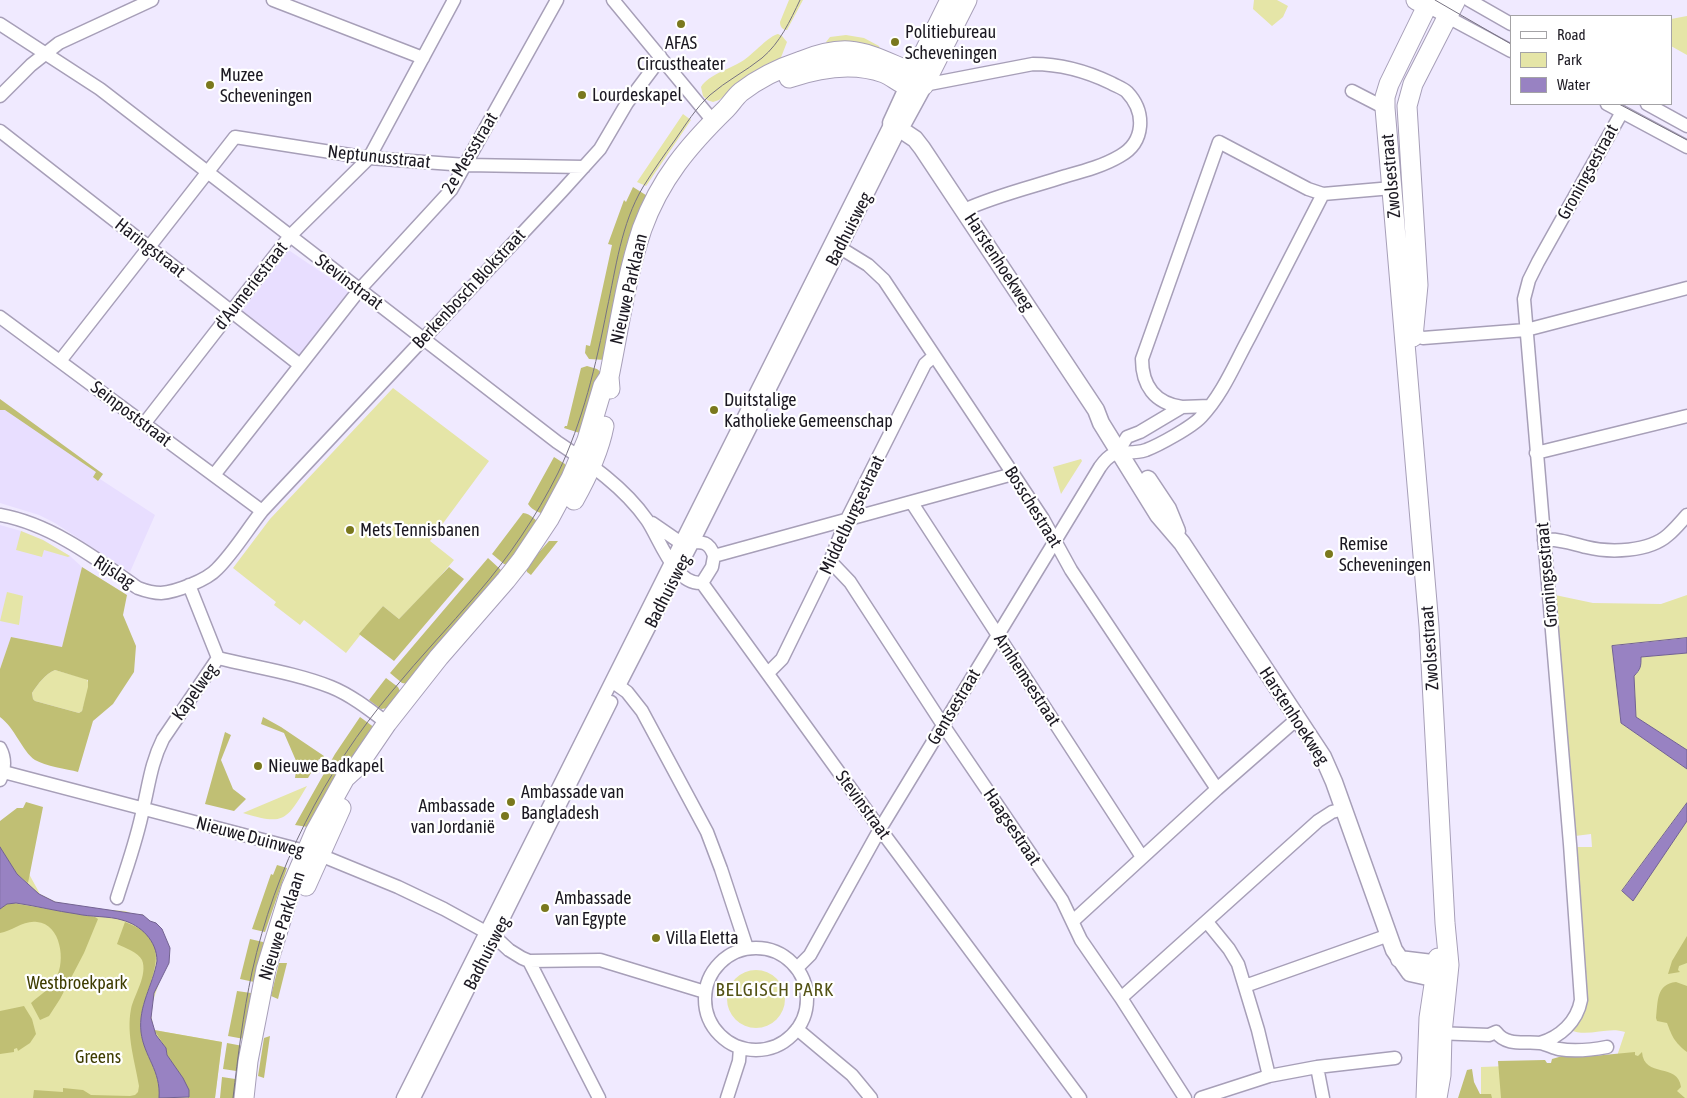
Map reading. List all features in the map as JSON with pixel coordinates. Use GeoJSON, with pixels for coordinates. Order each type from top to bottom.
{"type":"FeatureCollection","features":[{"type":"Feature","properties":{"kind":"main road"},"geometry":{"type":"LineString","coordinates":[[915,81],[950,0]]}},
{"type":"Feature","properties":{"kind":"main road"},"geometry":{"type":"LineString","coordinates":[[915,81],[966,0]]}},
{"type":"Feature","properties":{"kind":"main road","name":"Zwolsestraat"},"geometry":{"type":"LineString","coordinates":[[1426,1098],[1442,972],[1445,923],[1432,674],[1409,373],[1409,333],[1392,188],[1385,97],[1389,84],[1434,6],[1456,0]]}},
{"type":"Feature","properties":{"kind":"main road","name":"Zwolsestraat"},"geometry":{"type":"LineString","coordinates":[[1409,333],[1418,285],[1407,106],[1434,6]]}},
{"type":"Feature","properties":{"kind":"main road","name":"Nieuwe Parklaan"},"geometry":{"type":"LineString","coordinates":[[250,1098],[254,1086],[265,1014],[278,959],[313,853],[337,791],[345,778],[357,767],[387,723],[439,657],[521,561],[550,518],[571,478],[585,461],[603,386],[609,377],[626,289],[643,227],[656,197],[676,164],[694,140],[720,114],[776,83],[812,71],[837,67],[864,68],[915,81]]}},
{"type":"Feature","properties":{"kind":"main road","name":"Nieuwe Parklaan"},"geometry":{"type":"LineString","coordinates":[[244,1098],[249,1052],[266,969],[282,914],[313,853]]}},
{"type":"Feature","properties":{"kind":"main road","name":"Zwolsestraat"},"geometry":{"type":"LineString","coordinates":[[1435,1033],[1442,1068],[1438,1098]]}},
{"type":"Feature","properties":{"kind":"street"},"geometry":{"type":"LineString","coordinates":[[0,96],[30,65],[59,43],[152,0]]}},
{"type":"Feature","properties":{"kind":"street"},"geometry":{"type":"LineString","coordinates":[[273,0],[423,58]]}},
{"type":"Feature","properties":{"kind":"street","name":"d'Aumeriestraat"},"geometry":{"type":"LineString","coordinates":[[144,424],[290,236],[369,158],[454,0]]}},
{"type":"Feature","properties":{"kind":"street","name":"2e Messstraat"},"geometry":{"type":"LineString","coordinates":[[214,475],[360,289],[451,190],[557,0]]}},
{"type":"Feature","properties":{"kind":"street"},"geometry":{"type":"LineString","coordinates":[[613,0],[660,56],[720,114]]}},
{"type":"Feature","properties":{"kind":"street"},"geometry":{"type":"LineString","coordinates":[[1469,0],[1510,23]]}},
{"type":"Feature","properties":{"kind":"street"},"geometry":{"type":"LineString","coordinates":[[1434,6],[1510,50]]}},
{"type":"Feature","properties":{"kind":"street"},"geometry":{"type":"LineString","coordinates":[[0,24],[46,53]]}},
{"type":"Feature","properties":{"kind":"street","name":"Stevinstraat"},"geometry":{"type":"LineString","coordinates":[[46,53],[100,89],[603,474],[623,492],[646,518],[667,534],[687,542]]}},
{"type":"Feature","properties":{"kind":"street","name":"Berkenbosch Blokstraat"},"geometry":{"type":"LineString","coordinates":[[262,511],[600,148],[627,103],[657,63],[660,56]]}},
{"type":"Feature","properties":{"kind":"street"},"geometry":{"type":"LineString","coordinates":[[915,81],[1034,64],[1052,64],[1079,70],[1124,90],[1136,101],[1142,124],[1134,144],[1121,156],[1087,170],[964,210]]}},
{"type":"Feature","properties":{"kind":"street","name":"Badhuisweg"},"geometry":{"type":"LineString","coordinates":[[403,1098],[490,934],[896,126],[915,81]]}},
{"type":"Feature","properties":{"kind":"street"},"geometry":{"type":"LineString","coordinates":[[1352,91],[1385,108]]}},
{"type":"Feature","properties":{"kind":"street"},"geometry":{"type":"LineString","coordinates":[[1609,105],[1687,146]]}},
{"type":"Feature","properties":{"kind":"street"},"geometry":{"type":"LineString","coordinates":[[1649,105],[1687,126]]}},
{"type":"Feature","properties":{"kind":"street","name":"Groningsestraat"},"geometry":{"type":"LineString","coordinates":[[1540,1043],[1554,1039],[1570,1024],[1580,1007],[1581,1000],[1571,854],[1524,299],[1529,280],[1622,112]]}},
{"type":"Feature","properties":{"kind":"street","name":"Harstenhoekweg"},"geometry":{"type":"LineString","coordinates":[[896,126],[915,138],[1096,410],[1101,423],[1124,449],[1168,509],[1182,543],[1323,757],[1399,959],[1442,972]]}},
{"type":"Feature","properties":{"kind":"street","name":"Haringstraat"},"geometry":{"type":"LineString","coordinates":[[0,130],[300,365]]}},
{"type":"Feature","properties":{"kind":"street","name":"Neptunusstraat"},"geometry":{"type":"LineString","coordinates":[[206,171],[234,137],[369,158],[466,164],[584,166]]}},
{"type":"Feature","properties":{"kind":"street"},"geometry":{"type":"LineString","coordinates":[[1210,406],[1182,407],[1160,400],[1150,389],[1144,377],[1142,358],[1219,142],[1308,189],[1323,194],[1392,188]]}},
{"type":"Feature","properties":{"kind":"street"},"geometry":{"type":"LineString","coordinates":[[60,361],[206,171]]}},
{"type":"Feature","properties":{"kind":"street"},"geometry":{"type":"LineString","coordinates":[[1124,449],[1148,449],[1194,424],[1202,417],[1224,384],[1323,194]]}},
{"type":"Feature","properties":{"kind":"street","name":"Bosschestraat"},"geometry":{"type":"LineString","coordinates":[[836,245],[868,265],[884,280],[1013,474],[1042,519],[1071,570],[1217,789]]}},
{"type":"Feature","properties":{"kind":"street"},"geometry":{"type":"LineString","coordinates":[[1409,333],[1423,338],[1526,330],[1687,288]]}},
{"type":"Feature","properties":{"kind":"street","name":"Seinpoststraat"},"geometry":{"type":"LineString","coordinates":[[0,317],[262,511]]}},
{"type":"Feature","properties":{"kind":"street","name":"Middelburgsestraat"},"geometry":{"type":"LineString","coordinates":[[768,672],[782,659],[830,562],[846,521],[925,364],[934,356]]}},
{"type":"Feature","properties":{"kind":"street","name":"Gentsestraat"},"geometry":{"type":"LineString","coordinates":[[797,968],[810,955],[880,829],[1100,467],[1105,460],[1124,449],[1127,437],[1140,432],[1182,407]]}},
{"type":"Feature","properties":{"kind":"street"},"geometry":{"type":"LineString","coordinates":[[1536,453],[1687,416]]}},
{"type":"Feature","properties":{"kind":"street"},"geometry":{"type":"LineString","coordinates":[[687,542],[704,543],[711,548],[714,556],[1013,474]]}},
{"type":"Feature","properties":{"kind":"street","name":"Arnhemsestraat"},"geometry":{"type":"LineString","coordinates":[[912,503],[1142,857]]}},
{"type":"Feature","properties":{"kind":"street","name":"Rijslag"},"geometry":{"type":"LineString","coordinates":[[0,515],[26,522],[65,540],[144,590],[162,593],[189,585],[216,570],[262,511]]}},
{"type":"Feature","properties":{"kind":"street"},"geometry":{"type":"LineString","coordinates":[[1544,540],[1558,540],[1590,548],[1622,550],[1646,547],[1667,536],[1687,515]]}},
{"type":"Feature","properties":{"kind":"street","name":"Stevinstraat"},"geometry":{"type":"LineString","coordinates":[[646,518],[674,566]]}},
{"type":"Feature","properties":{"kind":"street","name":"Badhuisweg"},"geometry":{"type":"LineString","coordinates":[[702,583],[712,567],[714,556]]}},
{"type":"Feature","properties":{"kind":"street","name":"Haagsestraat"},"geometry":{"type":"LineString","coordinates":[[830,562],[850,582],[943,725],[1062,900],[1081,940],[1121,998],[1185,1098]]}},
{"type":"Feature","properties":{"kind":"street"},"geometry":{"type":"LineString","coordinates":[[674,566],[687,580],[702,583]]}},
{"type":"Feature","properties":{"kind":"street","name":"Stevinstraat"},"geometry":{"type":"LineString","coordinates":[[702,583],[880,829],[1080,1098]]}},
{"type":"Feature","properties":{"kind":"street"},"geometry":{"type":"LineString","coordinates":[[189,585],[218,658]]}},
{"type":"Feature","properties":{"kind":"street","name":"Kapelweg"},"geometry":{"type":"LineString","coordinates":[[117,898],[134,845],[149,776],[159,747],[218,658],[333,688],[387,723]]}},
{"type":"Feature","properties":{"kind":"street"},"geometry":{"type":"LineString","coordinates":[[615,684],[634,699],[642,711],[707,832],[747,948]]}},
{"type":"Feature","properties":{"kind":"street"},"geometry":{"type":"LineString","coordinates":[[1073,922],[1217,789],[1297,719]]}},
{"type":"Feature","properties":{"kind":"street","name":"Nieuwe Duinweg"},"geometry":{"type":"LineString","coordinates":[[0,748],[4,761],[1,774],[313,853],[398,887],[490,934],[509,950],[529,961]]}},
{"type":"Feature","properties":{"kind":"street"},"geometry":{"type":"LineString","coordinates":[[1121,998],[1318,821],[1332,812],[1343,809]]}},
{"type":"Feature","properties":{"kind":"street"},"geometry":{"type":"LineString","coordinates":[[1207,922],[1230,949],[1238,964],[1258,1030],[1269,1076]]}},
{"type":"Feature","properties":{"kind":"street","name":"Badhuisweg"},"geometry":{"type":"LineString","coordinates":[[414,1098],[490,934]]}},
{"type":"Feature","properties":{"kind":"street"},"geometry":{"type":"LineString","coordinates":[[1245,986],[1389,935]]}},
{"type":"Feature","properties":{"kind":"street"},"geometry":{"type":"LineString","coordinates":[[747,948],[764,948],[784,956],[797,968],[805,986],[807,1000],[804,1015],[797,1029],[785,1041],[773,1047],[754,1050],[740,1048],[726,1040],[716,1030],[706,1010],[705,992],[710,978],[719,964],[731,954],[747,948]]}},
{"type":"Feature","properties":{"kind":"street"},"geometry":{"type":"LineString","coordinates":[[599,1098],[529,961],[600,960],[705,992]]}},
{"type":"Feature","properties":{"kind":"street"},"geometry":{"type":"LineString","coordinates":[[797,1029],[852,1075],[870,1098]]}},
{"type":"Feature","properties":{"kind":"street"},"geometry":{"type":"LineString","coordinates":[[1435,1033],[1489,1035],[1496,1032],[1500,1038],[1512,1042],[1525,1044],[1540,1043],[1558,1049],[1581,1051],[1607,1047]]}},
{"type":"Feature","properties":{"kind":"street"},"geometry":{"type":"LineString","coordinates":[[727,1098],[739,1061],[740,1048]]}},
{"type":"Feature","properties":{"kind":"street"},"geometry":{"type":"LineString","coordinates":[[1201,1098],[1224,1094],[1269,1076],[1317,1067],[1395,1058]]}},
{"type":"Feature","properties":{"kind":"street"},"geometry":{"type":"LineString","coordinates":[[1317,1067],[1323,1098]]}},
{"type":"Feature","properties":{"kind":"shaded area"},"geometry":{"type":"Polygon","coordinates":[[[633,187],[649,197],[606,360],[589,359],[585,353],[586,345],[590,346],[612,245],[608,244],[624,200],[626,202],[633,187]]]}},
{"type":"Feature","properties":{"kind":"shaded area"},"geometry":{"type":"Polygon","coordinates":[[[288,251],[346,289],[349,294],[300,356],[296,357],[243,314],[243,310],[288,251]]]}},
{"type":"Feature","properties":{"kind":"shaded area"},"geometry":{"type":"Polygon","coordinates":[[[587,366],[597,369],[603,374],[586,435],[564,428],[567,426],[581,368],[587,366]]]}},
{"type":"Feature","properties":{"kind":"shaded area"},"geometry":{"type":"Polygon","coordinates":[[[0,399],[103,474],[100,479],[155,515],[130,572],[55,523],[39,515],[0,503],[0,399]]]}},
{"type":"Feature","properties":{"kind":"shaded area"},"geometry":{"type":"Polygon","coordinates":[[[0,399],[103,474],[98,481],[93,477],[96,472],[5,410],[0,410],[0,399]]]}},
{"type":"Feature","properties":{"kind":"shaded area"},"geometry":{"type":"Polygon","coordinates":[[[554,457],[565,464],[568,478],[548,515],[534,510],[528,504],[554,457]]]}},
{"type":"Feature","properties":{"kind":"shaded area"},"geometry":{"type":"Polygon","coordinates":[[[523,513],[531,516],[541,526],[512,566],[504,564],[492,554],[523,513]]]}},
{"type":"Feature","properties":{"kind":"shaded area"},"geometry":{"type":"Polygon","coordinates":[[[0,525],[43,540],[70,556],[82,567],[62,647],[11,637],[0,669],[0,525]]]}},
{"type":"Feature","properties":{"kind":"shaded area"},"geometry":{"type":"Polygon","coordinates":[[[549,541],[558,541],[531,575],[527,572],[526,567],[549,541]]]}},
{"type":"Feature","properties":{"kind":"shaded area"},"geometry":{"type":"Polygon","coordinates":[[[488,558],[504,575],[408,684],[402,683],[390,673],[488,558]]]}},
{"type":"Feature","properties":{"kind":"shaded area"},"geometry":{"type":"Polygon","coordinates":[[[82,567],[127,595],[123,615],[136,646],[134,672],[113,704],[93,721],[78,772],[50,766],[35,760],[0,717],[0,669],[11,637],[62,647],[82,567]],[[55,670],[37,686],[32,693],[33,699],[79,713],[82,711],[88,680],[55,670]]]}},
{"type":"Feature","properties":{"kind":"shaded area"},"geometry":{"type":"Polygon","coordinates":[[[449,567],[464,579],[394,661],[359,634],[383,606],[399,619],[449,567]]]}},
{"type":"Feature","properties":{"kind":"shaded area"},"geometry":{"type":"Polygon","coordinates":[[[386,678],[398,687],[401,693],[388,708],[381,709],[369,700],[386,678]]]}},
{"type":"Feature","properties":{"kind":"shaded area"},"geometry":{"type":"Polygon","coordinates":[[[263,717],[324,756],[322,760],[319,759],[308,778],[295,778],[297,763],[284,733],[261,724],[263,717]]]}},
{"type":"Feature","properties":{"kind":"shaded area"},"geometry":{"type":"Polygon","coordinates":[[[360,717],[375,728],[314,828],[295,825],[335,754],[360,717]]]}},
{"type":"Feature","properties":{"kind":"shaded area"},"geometry":{"type":"Polygon","coordinates":[[[225,732],[231,735],[221,760],[233,789],[246,799],[234,811],[205,804],[225,732]]]}},
{"type":"Feature","properties":{"kind":"shaded area"},"geometry":{"type":"Polygon","coordinates":[[[26,802],[43,807],[28,883],[17,874],[0,847],[0,821],[17,808],[23,808],[26,802]]]}},
{"type":"Feature","properties":{"kind":"shaded area"},"geometry":{"type":"Polygon","coordinates":[[[277,865],[287,868],[265,932],[252,929],[271,874],[273,875],[277,865]]]}},
{"type":"Feature","properties":{"kind":"shaded area"},"geometry":{"type":"Polygon","coordinates":[[[12,903],[98,919],[84,953],[60,999],[49,1016],[40,1020],[31,1003],[48,989],[56,978],[61,962],[59,944],[52,929],[45,924],[37,922],[23,924],[0,933],[0,909],[12,903]]]}},
{"type":"Feature","properties":{"kind":"shaded area"},"geometry":{"type":"Polygon","coordinates":[[[125,922],[143,931],[153,943],[156,955],[154,970],[141,1016],[141,1032],[145,1049],[155,1071],[159,1098],[33,1098],[34,1090],[63,1092],[63,1088],[83,1090],[91,1095],[130,1096],[138,1092],[139,1086],[132,1048],[130,1019],[131,1009],[142,978],[143,966],[142,960],[138,955],[117,944],[125,922]]]}},
{"type":"Feature","properties":{"kind":"shaded area"},"geometry":{"type":"Polygon","coordinates":[[[1687,936],[1687,963],[1679,966],[1678,970],[1680,972],[1668,974],[1672,961],[1687,936]]]}},
{"type":"Feature","properties":{"kind":"shaded area"},"geometry":{"type":"Polygon","coordinates":[[[250,939],[263,942],[268,947],[259,983],[240,979],[250,939]]]}},
{"type":"Feature","properties":{"kind":"shaded area"},"geometry":{"type":"Polygon","coordinates":[[[279,963],[287,963],[278,999],[271,996],[279,963]]]}},
{"type":"Feature","properties":{"kind":"shaded area"},"geometry":{"type":"Polygon","coordinates":[[[1676,982],[1687,986],[1687,1052],[1674,1039],[1667,1023],[1657,1021],[1656,1018],[1661,990],[1669,983],[1676,982]]]}},
{"type":"Feature","properties":{"kind":"shaded area"},"geometry":{"type":"Polygon","coordinates":[[[237,991],[251,993],[256,998],[244,1039],[228,1036],[237,991]]]}},
{"type":"Feature","properties":{"kind":"shaded area"},"geometry":{"type":"Polygon","coordinates":[[[24,1006],[32,1019],[36,1034],[30,1043],[18,1051],[17,1048],[14,1049],[14,1052],[0,1054],[0,1011],[24,1006]]]}},
{"type":"Feature","properties":{"kind":"shaded area"},"geometry":{"type":"Polygon","coordinates":[[[154,1030],[222,1042],[215,1098],[188,1098],[183,1078],[167,1055],[166,1048],[154,1030]]]}},
{"type":"Feature","properties":{"kind":"shaded area"},"geometry":{"type":"Polygon","coordinates":[[[270,1036],[264,1078],[258,1076],[264,1038],[270,1036]]]}},
{"type":"Feature","properties":{"kind":"shaded area"},"geometry":{"type":"Polygon","coordinates":[[[227,1043],[243,1046],[243,1072],[223,1069],[227,1043]]]}},
{"type":"Feature","properties":{"kind":"shaded area"},"geometry":{"type":"Polygon","coordinates":[[[1635,1052],[1635,1055],[1638,1056],[1642,1052],[1644,1060],[1649,1065],[1668,1072],[1679,1079],[1681,1087],[1677,1091],[1685,1098],[1501,1098],[1498,1061],[1545,1060],[1547,1063],[1551,1063],[1552,1059],[1566,1055],[1593,1056],[1635,1052]]]}},
{"type":"Feature","properties":{"kind":"shaded area"},"geometry":{"type":"Polygon","coordinates":[[[1472,1069],[1474,1082],[1480,1094],[1491,1094],[1492,1098],[1458,1098],[1467,1070],[1472,1069]]]}},
{"type":"Feature","properties":{"kind":"shaded area"},"geometry":{"type":"Polygon","coordinates":[[[222,1077],[242,1080],[239,1098],[220,1098],[222,1077]]]}},
{"type":"Feature","properties":{"kind":"green space"},"geometry":{"type":"Polygon","coordinates":[[[789,0],[803,0],[787,30],[782,28],[780,22],[789,0]]]}},
{"type":"Feature","properties":{"kind":"green space"},"geometry":{"type":"Polygon","coordinates":[[[1254,0],[1277,0],[1288,6],[1283,17],[1272,26],[1253,9],[1254,0]]]}},
{"type":"Feature","properties":{"kind":"green space"},"geometry":{"type":"Polygon","coordinates":[[[1687,16],[1687,55],[1672,47],[1672,19],[1687,16]]]}},
{"type":"Feature","properties":{"kind":"green space"},"geometry":{"type":"Polygon","coordinates":[[[778,34],[787,42],[780,60],[738,85],[719,100],[713,102],[703,96],[701,87],[704,83],[744,60],[778,34]]]}},
{"type":"Feature","properties":{"kind":"green space"},"geometry":{"type":"Polygon","coordinates":[[[846,35],[864,38],[879,46],[880,49],[828,44],[826,42],[830,37],[846,35]]]}},
{"type":"Feature","properties":{"kind":"green space"},"geometry":{"type":"Polygon","coordinates":[[[683,114],[691,120],[646,186],[637,182],[683,114]]]}},
{"type":"Feature","properties":{"kind":"green space","name":"Mets Tennisbanen"},"geometry":{"type":"Polygon","coordinates":[[[393,388],[489,461],[430,541],[454,560],[399,619],[383,606],[346,653],[304,620],[300,625],[274,605],[276,602],[233,568],[270,519],[393,388]]]}},
{"type":"Feature","properties":{"kind":"green space"},"geometry":{"type":"Polygon","coordinates":[[[1081,459],[1082,461],[1061,494],[1053,467],[1081,459]]]}},
{"type":"Feature","properties":{"kind":"green space"},"geometry":{"type":"Polygon","coordinates":[[[21,531],[43,540],[70,556],[44,550],[42,557],[16,550],[21,531]]]}},
{"type":"Feature","properties":{"kind":"green space"},"geometry":{"type":"Polygon","coordinates":[[[7,592],[23,596],[19,625],[0,621],[7,592]]]}},
{"type":"Feature","properties":{"kind":"green space"},"geometry":{"type":"Polygon","coordinates":[[[1555,595],[1593,603],[1661,604],[1687,595],[1687,638],[1612,646],[1621,723],[1687,769],[1687,803],[1622,891],[1633,900],[1687,821],[1687,1098],[1481,1098],[1481,1067],[1615,1062],[1625,1032],[1611,1030],[1584,1033],[1570,1030],[1584,1008],[1576,847],[1592,847],[1591,834],[1575,836],[1555,595]]]}},
{"type":"Feature","properties":{"kind":"green space"},"geometry":{"type":"Polygon","coordinates":[[[1687,653],[1687,750],[1636,717],[1633,676],[1639,671],[1641,657],[1687,653]]]}},
{"type":"Feature","properties":{"kind":"green space"},"geometry":{"type":"Polygon","coordinates":[[[55,670],[87,679],[87,695],[82,711],[79,713],[33,699],[32,693],[37,686],[55,670]]]}},
{"type":"Feature","properties":{"kind":"green space"},"geometry":{"type":"Polygon","coordinates":[[[307,786],[294,807],[282,818],[267,819],[243,813],[307,786]]]}},
{"type":"Feature","properties":{"kind":"green space","name":"Westbroekpark"},"geometry":{"type":"Polygon","coordinates":[[[0,825],[2,825],[40,894],[56,902],[98,909],[125,911],[137,915],[142,914],[161,928],[170,948],[169,963],[161,977],[152,1004],[151,1014],[154,1030],[222,1042],[215,1098],[0,1098],[0,825]]]}},
{"type":"Feature","properties":{"kind":"green space"},"geometry":{"type":"Polygon","coordinates":[[[750,970],[762,970],[777,978],[785,993],[785,1005],[777,1020],[762,1028],[750,1028],[735,1020],[727,1005],[727,993],[735,978],[750,970]]]}},
{"type":"Feature","properties":{"kind":"water"},"geometry":{"type":"Polygon","coordinates":[[[1687,638],[1687,653],[1641,657],[1640,667],[1634,676],[1636,717],[1687,750],[1687,769],[1621,723],[1612,646],[1687,638]]]}},
{"type":"Feature","properties":{"kind":"water"},"geometry":{"type":"Polygon","coordinates":[[[1687,803],[1687,821],[1633,901],[1622,891],[1687,803]]]}},
{"type":"Feature","properties":{"kind":"water"},"geometry":{"type":"Polygon","coordinates":[[[0,847],[17,874],[39,894],[55,902],[143,915],[162,929],[170,948],[169,963],[154,993],[151,1018],[156,1035],[166,1048],[167,1055],[189,1090],[189,1097],[159,1098],[155,1071],[145,1049],[141,1032],[142,1013],[157,961],[154,947],[147,935],[129,922],[117,919],[82,915],[16,903],[7,904],[0,909],[0,847]]]}},
{"type":"Feature","properties":{"kind":"tram line"},"geometry":{"type":"LineString","coordinates":[[233,1098],[246,1004],[262,933],[274,896],[305,823],[324,788],[368,721],[500,566],[550,489],[567,453],[582,413],[598,351],[624,231],[643,187],[687,122],[705,100],[762,58],[774,46],[800,0]]}},
{"type":"Feature","properties":{"kind":"tram line"},"geometry":{"type":"LineString","coordinates":[[1435,0],[1510,43]]}},
{"type":"Feature","properties":{"kind":"tram line"},"geometry":{"type":"LineString","coordinates":[[1621,105],[1687,140]]}},
{"type":"Feature","properties":{"kind":"place","name":"AFAS Circustheater"},"geometry":{"type":"Point","coordinates":[681,24]}},
{"type":"Feature","properties":{"kind":"place","name":"Politiebureau Scheveningen"},"geometry":{"type":"Point","coordinates":[895,42]}},
{"type":"Feature","properties":{"kind":"place","name":"Muzee Scheveningen"},"geometry":{"type":"Point","coordinates":[210,85]}},
{"type":"Feature","properties":{"kind":"place","name":"Lourdeskapel"},"geometry":{"type":"Point","coordinates":[582,95]}},
{"type":"Feature","properties":{"kind":"place","name":"Duitstalige Katholieke Gemeenschap"},"geometry":{"type":"Point","coordinates":[714,410]}},
{"type":"Feature","properties":{"kind":"place","name":"Mets Tennisbanen"},"geometry":{"type":"Point","coordinates":[350,530]}},
{"type":"Feature","properties":{"kind":"place","name":"Remise Scheveningen"},"geometry":{"type":"Point","coordinates":[1329,554]}},
{"type":"Feature","properties":{"kind":"place","name":"Nieuwe Badkapel"},"geometry":{"type":"Point","coordinates":[258,766]}},
{"type":"Feature","properties":{"kind":"place","name":"Ambassade van Bangladesh"},"geometry":{"type":"Point","coordinates":[511,802]}},
{"type":"Feature","properties":{"kind":"place","name":"Ambassade van Jordanië"},"geometry":{"type":"Point","coordinates":[505,816]}},
{"type":"Feature","properties":{"kind":"place","name":"Ambassade van Egypte"},"geometry":{"type":"Point","coordinates":[545,908]}},
{"type":"Feature","properties":{"kind":"place","name":"Villa Eletta"},"geometry":{"type":"Point","coordinates":[656,938]}},
{"type":"Feature","properties":{"kind":"district","name":"BELGISCH PARK"},"geometry":{"type":"Point","coordinates":[775,990]}},
{"type":"Feature","properties":{"kind":"park label","name":"Greens"},"geometry":{"type":"Point","coordinates":[98,1057]}}]}
